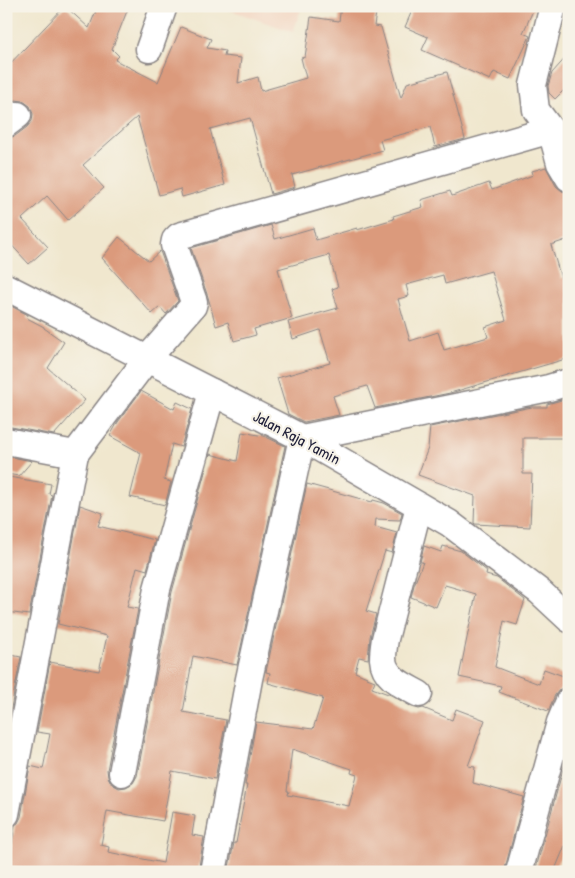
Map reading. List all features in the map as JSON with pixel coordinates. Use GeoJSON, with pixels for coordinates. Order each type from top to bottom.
{"type":"FeatureCollection","features":[{"type":"Feature","properties":{"kind":"street"},"geometry":{"type":"LineString","coordinates":[[149,49],[164,6]]}},
{"type":"Feature","properties":{"kind":"street"},"geometry":{"type":"LineString","coordinates":[[553,6],[534,85],[534,98],[536,110],[551,130],[560,162],[569,178]]}},
{"type":"Feature","properties":{"kind":"street"},"geometry":{"type":"LineString","coordinates":[[6,814],[74,454],[147,359],[193,306],[194,302],[174,245],[175,240],[179,236],[551,130]]}},
{"type":"Feature","properties":{"kind":"street","name":"Jalan Raja Yamin"},"geometry":{"type":"LineString","coordinates":[[6,287],[302,438],[449,523],[540,592],[569,619]]}},
{"type":"Feature","properties":{"kind":"street"},"geometry":{"type":"LineString","coordinates":[[214,872],[249,679],[302,438],[549,388],[569,382]]}},
{"type":"Feature","properties":{"kind":"street"},"geometry":{"type":"LineString","coordinates":[[122,773],[157,589],[212,392]]}},
{"type":"Feature","properties":{"kind":"street"},"geometry":{"type":"LineString","coordinates":[[6,441],[74,454]]}},
{"type":"Feature","properties":{"kind":"street"},"geometry":{"type":"LineString","coordinates":[[419,506],[385,639],[383,660],[387,672],[393,679],[419,694]]}},
{"type":"Feature","properties":{"kind":"street"},"geometry":{"type":"LineString","coordinates":[[519,872],[560,722],[569,700]]}},
{"type":"Feature","properties":{"kind":"shaded area"},"geometry":{"type":"Polygon","coordinates":[[[219,6],[302,6],[293,32],[219,6]]]}},
{"type":"Feature","properties":{"kind":"building"},"geometry":{"type":"Polygon","coordinates":[[[65,6],[89,28],[98,6],[129,6],[112,49],[119,56],[115,60],[158,82],[181,27],[211,39],[207,48],[225,51],[224,56],[241,58],[238,83],[258,77],[261,91],[306,78],[301,58],[305,57],[311,17],[339,21],[341,6],[377,6],[374,26],[381,27],[401,98],[407,83],[447,72],[465,139],[435,147],[430,127],[380,140],[383,150],[292,175],[295,187],[271,194],[250,118],[210,129],[225,185],[182,197],[180,189],[159,195],[137,117],[83,165],[104,188],[68,220],[47,196],[22,219],[48,247],[29,264],[6,239],[6,139],[15,136],[27,127],[32,121],[33,114],[30,106],[23,101],[16,100],[6,105],[6,68],[65,6]]]}},
{"type":"Feature","properties":{"kind":"building"},"geometry":{"type":"Polygon","coordinates":[[[414,6],[535,6],[523,33],[530,36],[510,79],[494,72],[490,80],[422,50],[428,37],[405,27],[414,6]]]}},
{"type":"Feature","properties":{"kind":"building"},"geometry":{"type":"Polygon","coordinates":[[[569,54],[569,85],[555,99],[549,93],[548,86],[552,73],[569,54]]]}},
{"type":"Feature","properties":{"kind":"building"},"geometry":{"type":"Polygon","coordinates":[[[546,167],[556,186],[562,191],[569,193],[569,239],[551,245],[561,278],[569,276],[569,358],[450,393],[375,408],[367,386],[333,396],[339,415],[304,422],[288,414],[277,378],[330,363],[320,330],[293,339],[288,322],[338,308],[332,289],[338,287],[329,255],[278,269],[292,318],[254,329],[256,335],[234,341],[228,322],[216,326],[191,248],[271,225],[275,239],[313,228],[316,240],[394,219],[393,216],[423,207],[421,200],[450,191],[452,196],[489,183],[492,190],[533,175],[532,171],[546,167]],[[491,271],[445,284],[443,275],[406,285],[409,296],[398,299],[410,341],[438,332],[444,350],[488,337],[485,327],[506,320],[491,271]]]}},
{"type":"Feature","properties":{"kind":"building"},"geometry":{"type":"Polygon","coordinates":[[[119,237],[149,261],[160,251],[178,301],[166,314],[160,307],[152,314],[102,258],[119,237]]]}},
{"type":"Feature","properties":{"kind":"building"},"geometry":{"type":"Polygon","coordinates":[[[11,306],[28,315],[27,318],[44,327],[64,342],[48,368],[85,400],[54,435],[6,426],[6,315],[11,306]]]}},
{"type":"Feature","properties":{"kind":"building"},"geometry":{"type":"Polygon","coordinates":[[[141,391],[174,409],[177,402],[192,409],[181,447],[172,444],[164,480],[171,482],[165,505],[130,497],[141,453],[110,436],[141,391]]]}},
{"type":"Feature","properties":{"kind":"building"},"geometry":{"type":"Polygon","coordinates":[[[569,398],[569,438],[523,438],[523,474],[532,474],[530,527],[475,524],[475,496],[418,475],[428,448],[430,427],[532,407],[547,407],[547,404],[569,398]]]}},
{"type":"Feature","properties":{"kind":"building"},"geometry":{"type":"Polygon","coordinates":[[[242,432],[264,436],[285,446],[237,665],[193,656],[183,712],[226,720],[215,779],[172,771],[163,821],[107,811],[101,845],[109,847],[108,852],[163,863],[172,812],[195,816],[192,835],[204,837],[198,872],[38,872],[8,866],[15,825],[21,817],[30,766],[43,769],[50,734],[37,732],[50,662],[99,671],[107,636],[58,624],[80,505],[103,513],[98,526],[155,540],[147,570],[137,567],[127,607],[138,609],[107,770],[112,784],[119,788],[126,787],[133,783],[137,776],[172,592],[210,454],[237,461],[242,432]]]}},
{"type":"Feature","properties":{"kind":"building"},"geometry":{"type":"Polygon","coordinates":[[[6,456],[32,461],[19,476],[6,474],[6,456]]]}},
{"type":"Feature","properties":{"kind":"building"},"geometry":{"type":"Polygon","coordinates":[[[9,477],[51,484],[49,494],[52,495],[29,615],[6,612],[6,494],[9,477]]]}},
{"type":"Feature","properties":{"kind":"building"},"geometry":{"type":"Polygon","coordinates":[[[307,484],[372,502],[373,500],[384,503],[402,513],[400,520],[376,519],[375,527],[397,533],[392,553],[385,551],[366,611],[376,614],[370,637],[368,659],[359,657],[355,672],[375,681],[372,688],[391,695],[412,707],[423,708],[452,720],[456,709],[485,720],[468,766],[475,767],[473,783],[524,797],[504,872],[228,872],[234,843],[236,843],[247,785],[245,785],[256,722],[313,729],[323,698],[268,683],[270,673],[266,672],[307,484]],[[292,749],[288,795],[349,806],[357,775],[351,773],[352,769],[292,749]]]}},
{"type":"Feature","properties":{"kind":"building"},"geometry":{"type":"Polygon","coordinates":[[[424,546],[441,552],[443,546],[461,551],[487,571],[486,575],[497,578],[525,600],[517,625],[504,621],[495,667],[539,684],[544,669],[569,678],[569,686],[560,689],[555,695],[548,711],[499,692],[501,686],[459,677],[476,594],[445,585],[436,607],[411,597],[423,562],[420,562],[424,546]]]}},
{"type":"Feature","properties":{"kind":"building"},"geometry":{"type":"Polygon","coordinates":[[[6,654],[21,657],[9,718],[6,717],[6,654]]]}},
{"type":"Feature","properties":{"kind":"building"},"geometry":{"type":"Polygon","coordinates":[[[569,747],[569,836],[554,872],[535,872],[569,747]]]}}]}
